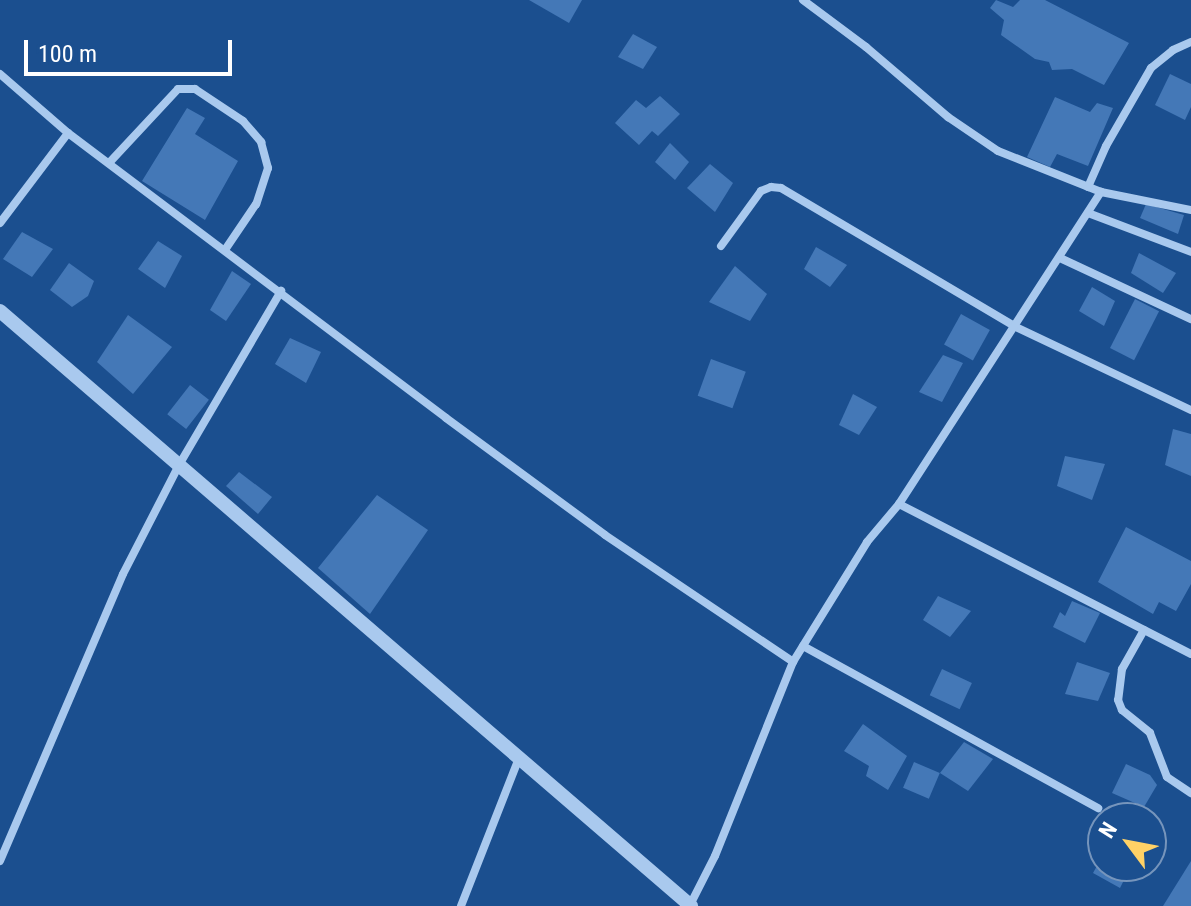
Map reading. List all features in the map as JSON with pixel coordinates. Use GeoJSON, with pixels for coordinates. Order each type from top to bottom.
{"type":"FeatureCollection","features":[{"type":"Feature","properties":{"kind":"street"},"geometry":{"type":"LineString","coordinates":[[803,0],[866,47],[968,132],[998,151],[1101,192],[1191,210]]}},
{"type":"Feature","properties":{"kind":"street"},"geometry":{"type":"LineString","coordinates":[[1088,187],[1106,146],[1151,68],[1173,50],[1191,42]]}},
{"type":"Feature","properties":{"kind":"street"},"geometry":{"type":"LineString","coordinates":[[0,74],[68,133],[605,535],[793,662]]}},
{"type":"Feature","properties":{"kind":"street"},"geometry":{"type":"LineString","coordinates":[[109,163],[178,89],[195,89],[243,121],[261,142],[268,168],[256,204],[225,250]]}},
{"type":"Feature","properties":{"kind":"street"},"geometry":{"type":"LineString","coordinates":[[0,223],[68,133]]}},
{"type":"Feature","properties":{"kind":"street"},"geometry":{"type":"LineString","coordinates":[[721,246],[761,191],[771,187],[781,188],[1016,327],[1191,410]]}},
{"type":"Feature","properties":{"kind":"street"},"geometry":{"type":"LineString","coordinates":[[0,311],[691,906],[715,856],[793,662],[867,542],[899,504],[1101,192]]}},
{"type":"Feature","properties":{"kind":"street"},"geometry":{"type":"LineString","coordinates":[[1088,213],[1191,252]]}},
{"type":"Feature","properties":{"kind":"street"},"geometry":{"type":"LineString","coordinates":[[1060,258],[1191,319]]}},
{"type":"Feature","properties":{"kind":"street"},"geometry":{"type":"LineString","coordinates":[[0,861],[123,574],[179,465],[281,291]]}},
{"type":"Feature","properties":{"kind":"street"},"geometry":{"type":"LineString","coordinates":[[899,504],[1191,654]]}},
{"type":"Feature","properties":{"kind":"street"},"geometry":{"type":"LineString","coordinates":[[1144,630],[1122,669],[1118,700],[1122,710],[1150,733],[1167,777],[1191,793]]}},
{"type":"Feature","properties":{"kind":"street"},"geometry":{"type":"LineString","coordinates":[[803,646],[1087,802]]}},
{"type":"Feature","properties":{"kind":"street"},"geometry":{"type":"LineString","coordinates":[[461,906],[519,758]]}},
{"type":"Feature","properties":{"kind":"building"},"geometry":{"type":"Polygon","coordinates":[[[529,0],[582,0],[569,23],[529,0]]]}},
{"type":"Feature","properties":{"kind":"building"},"geometry":{"type":"Polygon","coordinates":[[[996,0],[1013,7],[1020,0],[1045,0],[1129,43],[1104,85],[1072,69],[1052,70],[1049,62],[1035,59],[1001,35],[1004,20],[990,8],[996,0]]]}},
{"type":"Feature","properties":{"kind":"building"},"geometry":{"type":"Polygon","coordinates":[[[633,34],[657,47],[643,69],[618,57],[633,34]]]}},
{"type":"Feature","properties":{"kind":"building"},"geometry":{"type":"Polygon","coordinates":[[[1170,74],[1191,84],[1191,107],[1185,120],[1155,105],[1170,74]]]}},
{"type":"Feature","properties":{"kind":"building"},"geometry":{"type":"Polygon","coordinates":[[[660,96],[680,114],[658,136],[652,131],[639,145],[615,123],[636,100],[646,108],[660,96]]]}},
{"type":"Feature","properties":{"kind":"building"},"geometry":{"type":"Polygon","coordinates":[[[1055,97],[1090,112],[1097,103],[1113,108],[1088,166],[1057,154],[1050,167],[1027,157],[1055,97]]]}},
{"type":"Feature","properties":{"kind":"building"},"geometry":{"type":"Polygon","coordinates":[[[187,108],[205,118],[195,134],[238,161],[205,220],[142,181],[187,108]]]}},
{"type":"Feature","properties":{"kind":"building"},"geometry":{"type":"Polygon","coordinates":[[[670,143],[689,162],[675,180],[655,162],[670,143]]]}},
{"type":"Feature","properties":{"kind":"building"},"geometry":{"type":"Polygon","coordinates":[[[710,164],[733,183],[715,212],[687,188],[710,164]]]}},
{"type":"Feature","properties":{"kind":"building"},"geometry":{"type":"Polygon","coordinates":[[[1146,204],[1184,215],[1178,234],[1140,218],[1146,204]]]}},
{"type":"Feature","properties":{"kind":"building"},"geometry":{"type":"Polygon","coordinates":[[[22,232],[53,249],[32,277],[3,259],[22,232]]]}},
{"type":"Feature","properties":{"kind":"building"},"geometry":{"type":"Polygon","coordinates":[[[158,241],[182,256],[165,288],[138,269],[158,241]]]}},
{"type":"Feature","properties":{"kind":"building"},"geometry":{"type":"Polygon","coordinates":[[[816,247],[847,265],[830,287],[804,269],[816,247]]]}},
{"type":"Feature","properties":{"kind":"building"},"geometry":{"type":"Polygon","coordinates":[[[1139,253],[1176,273],[1163,293],[1131,273],[1139,253]]]}},
{"type":"Feature","properties":{"kind":"building"},"geometry":{"type":"Polygon","coordinates":[[[69,263],[94,281],[88,296],[72,307],[50,290],[69,263]]]}},
{"type":"Feature","properties":{"kind":"building"},"geometry":{"type":"Polygon","coordinates":[[[735,266],[767,294],[750,321],[709,302],[735,266]]]}},
{"type":"Feature","properties":{"kind":"building"},"geometry":{"type":"Polygon","coordinates":[[[232,271],[251,284],[226,321],[210,310],[232,271]]]}},
{"type":"Feature","properties":{"kind":"building"},"geometry":{"type":"Polygon","coordinates":[[[1092,287],[1115,301],[1104,326],[1079,311],[1092,287]]]}},
{"type":"Feature","properties":{"kind":"building"},"geometry":{"type":"Polygon","coordinates":[[[1135,299],[1159,311],[1134,360],[1110,348],[1135,299]]]}},
{"type":"Feature","properties":{"kind":"building"},"geometry":{"type":"Polygon","coordinates":[[[961,314],[990,330],[973,361],[944,345],[961,314]]]}},
{"type":"Feature","properties":{"kind":"building"},"geometry":{"type":"Polygon","coordinates":[[[128,315],[172,347],[133,394],[97,362],[128,315]]]}},
{"type":"Feature","properties":{"kind":"building"},"geometry":{"type":"Polygon","coordinates":[[[290,338],[321,352],[306,383],[275,364],[290,338]]]}},
{"type":"Feature","properties":{"kind":"building"},"geometry":{"type":"Polygon","coordinates":[[[943,355],[963,363],[942,402],[919,392],[943,355]]]}},
{"type":"Feature","properties":{"kind":"building"},"geometry":{"type":"Polygon","coordinates":[[[711,359],[746,372],[732,408],[698,396],[711,359]]]}},
{"type":"Feature","properties":{"kind":"building"},"geometry":{"type":"Polygon","coordinates":[[[190,385],[209,400],[186,429],[167,414],[190,385]]]}},
{"type":"Feature","properties":{"kind":"building"},"geometry":{"type":"Polygon","coordinates":[[[853,394],[877,407],[859,435],[839,425],[853,394]]]}},
{"type":"Feature","properties":{"kind":"building"},"geometry":{"type":"Polygon","coordinates":[[[1173,429],[1191,434],[1191,476],[1165,465],[1173,429]]]}},
{"type":"Feature","properties":{"kind":"building"},"geometry":{"type":"Polygon","coordinates":[[[1065,456],[1105,464],[1092,500],[1057,486],[1065,456]]]}},
{"type":"Feature","properties":{"kind":"building"},"geometry":{"type":"Polygon","coordinates":[[[239,472],[272,497],[258,514],[226,486],[239,472]]]}},
{"type":"Feature","properties":{"kind":"building"},"geometry":{"type":"Polygon","coordinates":[[[377,495],[428,530],[370,614],[318,568],[377,495]]]}},
{"type":"Feature","properties":{"kind":"building"},"geometry":{"type":"Polygon","coordinates":[[[1126,527],[1191,561],[1191,584],[1176,611],[1159,602],[1153,614],[1098,582],[1126,527]]]}},
{"type":"Feature","properties":{"kind":"building"},"geometry":{"type":"Polygon","coordinates":[[[938,596],[971,611],[950,637],[923,620],[938,596]]]}},
{"type":"Feature","properties":{"kind":"building"},"geometry":{"type":"Polygon","coordinates":[[[1072,601],[1100,613],[1085,643],[1053,627],[1060,612],[1065,616],[1072,601]]]}},
{"type":"Feature","properties":{"kind":"building"},"geometry":{"type":"Polygon","coordinates":[[[1077,662],[1110,673],[1098,701],[1065,694],[1077,662]]]}},
{"type":"Feature","properties":{"kind":"building"},"geometry":{"type":"Polygon","coordinates":[[[942,669],[972,683],[960,709],[930,695],[942,669]]]}},
{"type":"Feature","properties":{"kind":"building"},"geometry":{"type":"Polygon","coordinates":[[[863,724],[907,756],[888,790],[866,776],[869,766],[844,751],[863,724]]]}},
{"type":"Feature","properties":{"kind":"building"},"geometry":{"type":"Polygon","coordinates":[[[964,742],[993,759],[968,791],[940,773],[964,742]]]}},
{"type":"Feature","properties":{"kind":"building"},"geometry":{"type":"Polygon","coordinates":[[[914,762],[940,773],[929,799],[903,788],[914,762]]]}},
{"type":"Feature","properties":{"kind":"building"},"geometry":{"type":"Polygon","coordinates":[[[1126,764],[1150,775],[1157,785],[1147,802],[1133,802],[1112,793],[1126,764]]]}},
{"type":"Feature","properties":{"kind":"building"},"geometry":{"type":"Polygon","coordinates":[[[1191,861],[1191,906],[1163,906],[1191,861]]]}},
{"type":"Feature","properties":{"kind":"building"},"geometry":{"type":"Polygon","coordinates":[[[1109,882],[1123,882],[1120,888],[1109,882]]]}}]}
